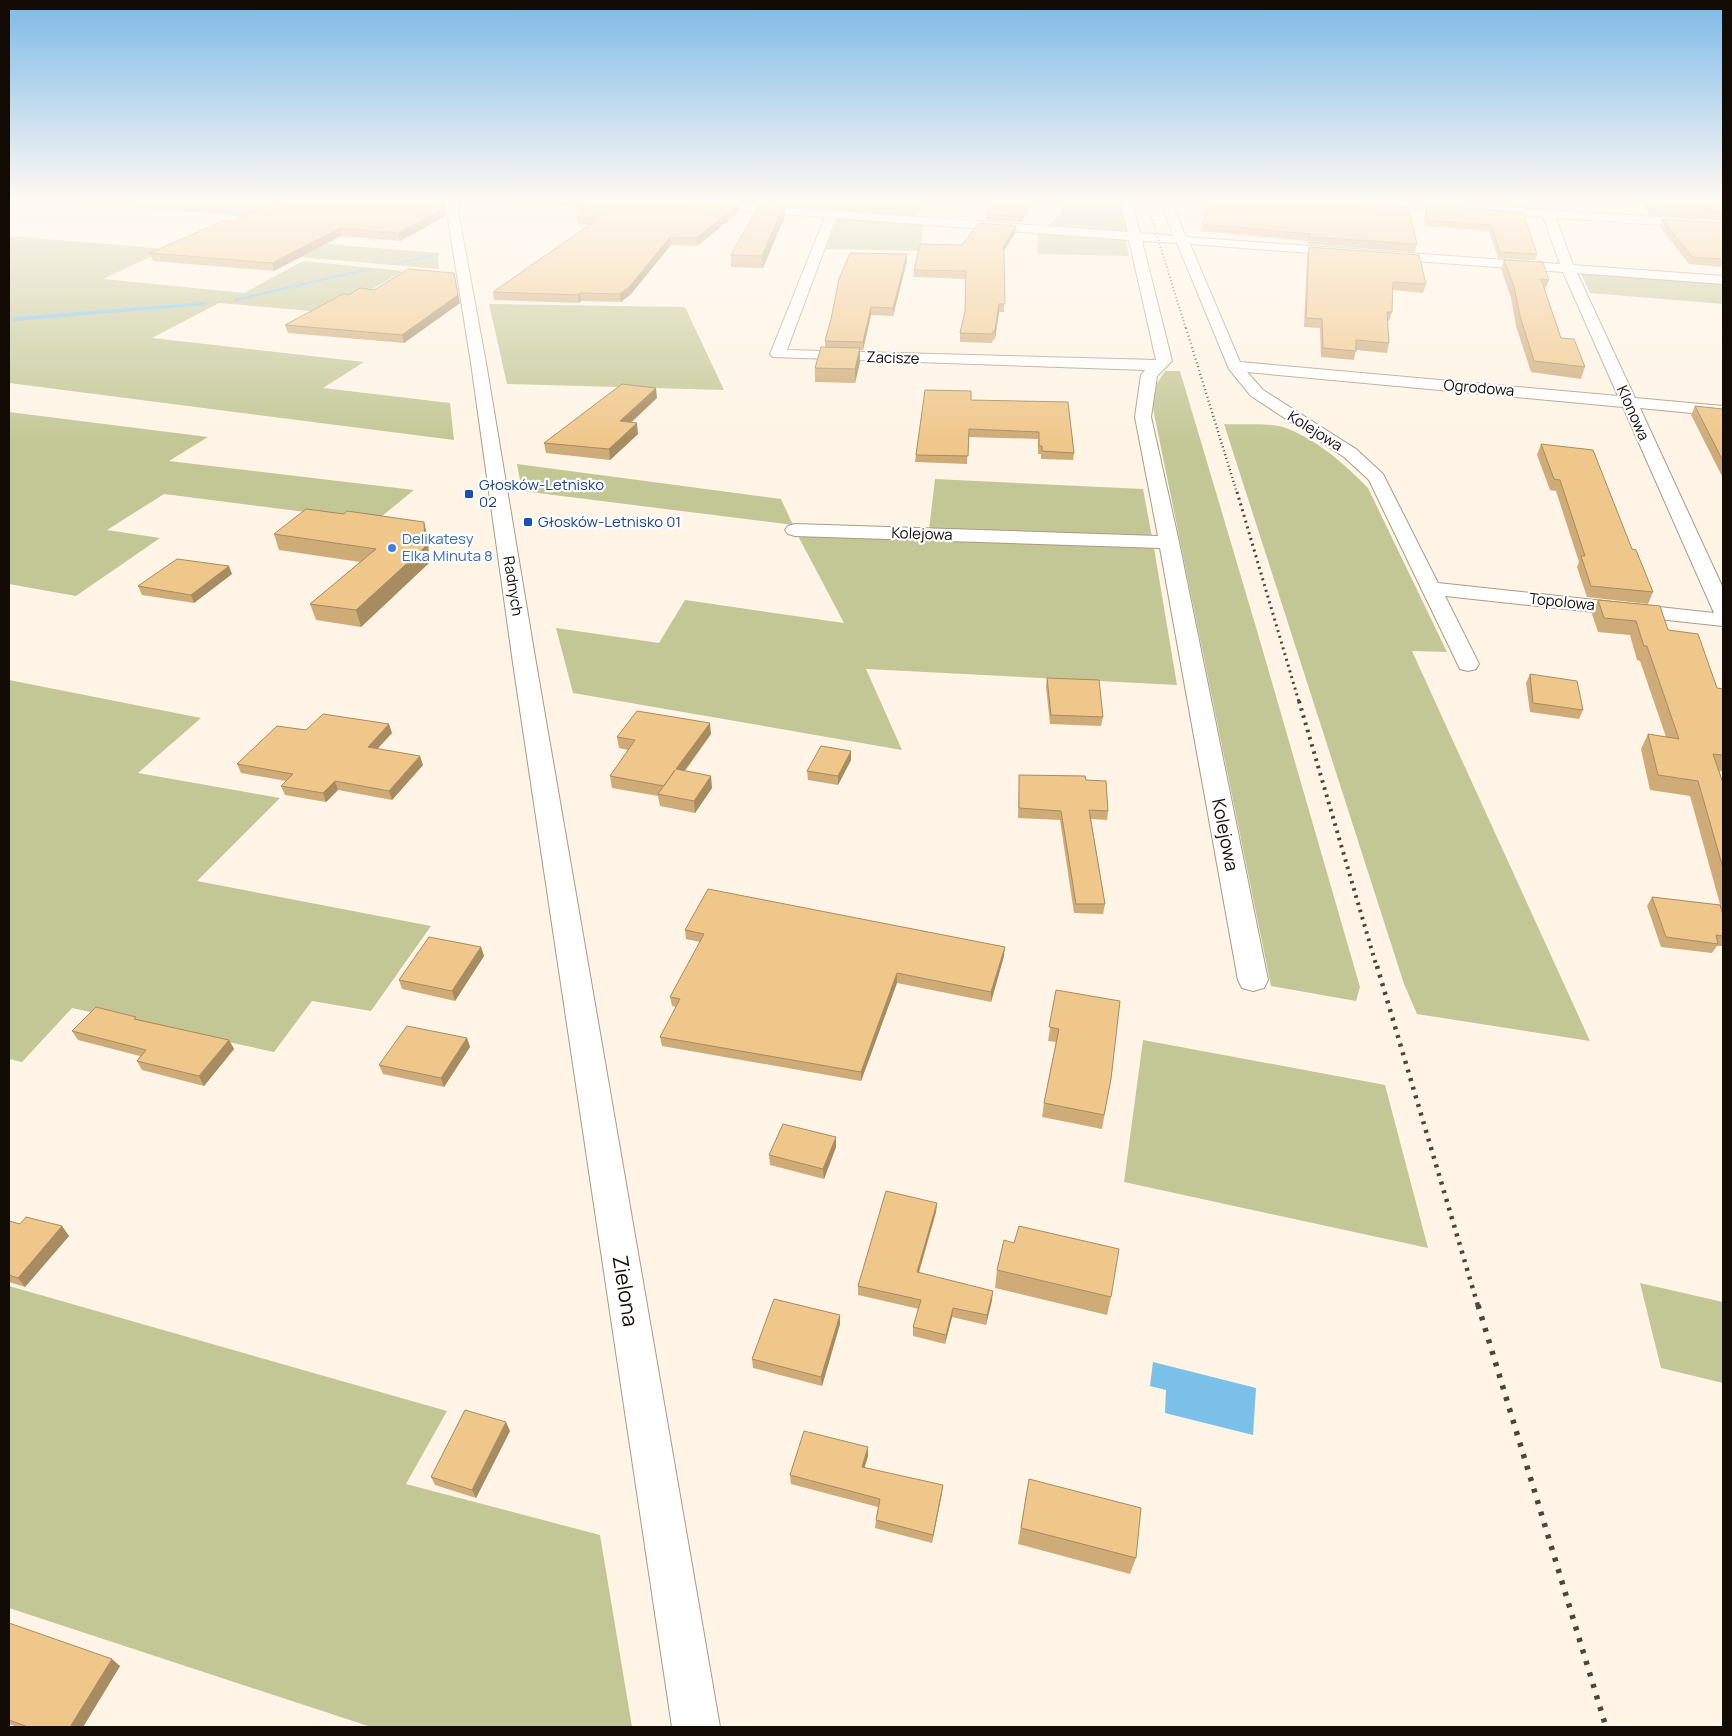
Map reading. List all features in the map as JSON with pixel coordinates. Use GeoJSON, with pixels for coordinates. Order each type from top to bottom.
{"type":"FeatureCollection","features":[{"type":"Feature","properties":{"kind":"street","name":"Radnych"},"geometry":{"type":"LineString","coordinates":[[464,281],[524,665],[547,791],[555,855]]}},
{"type":"Feature","properties":{"kind":"street","name":"Zacisze"},"geometry":{"type":"LineString","coordinates":[[806,281],[778,354],[1158,366]]}},
{"type":"Feature","properties":{"kind":"street","name":"Kolejowa"},"geometry":{"type":"LineString","coordinates":[[1146,281],[1164,361],[1149,375],[1143,417],[1169,542],[1253,980]]}},
{"type":"Feature","properties":{"kind":"street","name":"Kolejowa"},"geometry":{"type":"LineString","coordinates":[[1198,281],[1234,366],[1257,393],[1288,415],[1350,453],[1377,478],[1468,664]]}},
{"type":"Feature","properties":{"kind":"street","name":"Klonowa"},"geometry":{"type":"LineString","coordinates":[[1574,281],[1723,610]]}},
{"type":"Feature","properties":{"kind":"street","name":"Ogrodowa"},"geometry":{"type":"LineString","coordinates":[[1234,366],[1723,411]]}},
{"type":"Feature","properties":{"kind":"street","name":"Kolejowa"},"geometry":{"type":"LineString","coordinates":[[795,530],[1169,542]]}},
{"type":"Feature","properties":{"kind":"street","name":"Topolowa"},"geometry":{"type":"LineString","coordinates":[[1431,588],[1723,620]]}},
{"type":"Feature","properties":{"kind":"street","name":"Zielona"},"geometry":{"type":"LineString","coordinates":[[555,855],[696,1727]]}},
{"type":"Feature","properties":{"kind":"green space"},"geometry":{"type":"Polygon","coordinates":[[[9,281],[123,281],[244,293],[266,281],[386,281],[350,302],[321,312],[219,303],[152,338],[364,362],[323,388],[450,403],[454,440],[9,383],[9,281]]]}},
{"type":"Feature","properties":{"kind":"green space"},"geometry":{"type":"Polygon","coordinates":[[[1584,281],[1697,281],[1723,283],[1723,304],[1590,293],[1584,281]]]}},
{"type":"Feature","properties":{"kind":"green space"},"geometry":{"type":"Polygon","coordinates":[[[489,304],[685,307],[724,390],[507,384],[489,304]]]}},
{"type":"Feature","properties":{"kind":"green space"},"geometry":{"type":"Polygon","coordinates":[[[1165,371],[1180,371],[1360,987],[1356,1001],[1271,986],[1150,394],[1165,371]]]}},
{"type":"Feature","properties":{"kind":"green space"},"geometry":{"type":"Polygon","coordinates":[[[9,412],[208,437],[169,461],[414,490],[376,521],[164,494],[107,530],[160,538],[76,596],[9,584],[9,412]]]}},
{"type":"Feature","properties":{"kind":"green space"},"geometry":{"type":"Polygon","coordinates":[[[1224,424],[1270,425],[1283,427],[1295,432],[1329,453],[1368,488],[1447,652],[1412,651],[1590,1041],[1417,1014],[1404,984],[1224,424]]]}},
{"type":"Feature","properties":{"kind":"green space"},"geometry":{"type":"Polygon","coordinates":[[[517,464],[781,499],[793,525],[522,491],[517,464]]]}},
{"type":"Feature","properties":{"kind":"green space"},"geometry":{"type":"Polygon","coordinates":[[[935,479],[1143,489],[1152,537],[929,530],[935,479]]]}},
{"type":"Feature","properties":{"kind":"green space"},"geometry":{"type":"Polygon","coordinates":[[[797,534],[1154,548],[1177,685],[866,669],[902,750],[573,693],[556,628],[659,643],[685,600],[844,623],[797,534]]]}},
{"type":"Feature","properties":{"kind":"green space"},"geometry":{"type":"Polygon","coordinates":[[[9,680],[201,718],[138,773],[280,798],[197,881],[431,926],[371,1011],[312,1001],[274,1052],[72,1008],[22,1062],[9,1059],[9,680]]]}},
{"type":"Feature","properties":{"kind":"green space"},"geometry":{"type":"Polygon","coordinates":[[[1143,1040],[1385,1085],[1428,1248],[1124,1182],[1143,1040]]]}},
{"type":"Feature","properties":{"kind":"green space"},"geometry":{"type":"Polygon","coordinates":[[[1640,1283],[1723,1302],[1723,1383],[1661,1368],[1640,1283]]]}},
{"type":"Feature","properties":{"kind":"green space"},"geometry":{"type":"Polygon","coordinates":[[[9,1286],[447,1411],[406,1484],[600,1535],[632,1727],[371,1727],[9,1608],[9,1286]]]}},
{"type":"Feature","properties":{"kind":"water"},"geometry":{"type":"Polygon","coordinates":[[[1153,1362],[1256,1388],[1253,1435],[1165,1413],[1166,1390],[1150,1386],[1153,1362]]]}},
{"type":"Feature","properties":{"kind":"building"},"geometry":{"type":"Polygon","coordinates":[[[389,281],[455,281],[458,295],[402,335],[285,325],[343,294],[349,295],[360,288],[374,290],[389,281]]]}},
{"type":"Feature","properties":{"kind":"building"},"geometry":{"type":"Polygon","coordinates":[[[509,281],[634,281],[620,294],[580,293],[578,295],[493,292],[509,281]]]}},
{"type":"Feature","properties":{"kind":"building"},"geometry":{"type":"Polygon","coordinates":[[[839,281],[900,281],[893,308],[871,307],[863,342],[825,341],[839,281]]]}},
{"type":"Feature","properties":{"kind":"building"},"geometry":{"type":"Polygon","coordinates":[[[966,281],[1005,281],[1005,304],[999,304],[993,334],[960,333],[965,311],[966,281]]]}},
{"type":"Feature","properties":{"kind":"building"},"geometry":{"type":"Polygon","coordinates":[[[1308,281],[1425,281],[1426,284],[1393,282],[1392,312],[1387,312],[1389,343],[1356,340],[1356,351],[1323,348],[1322,319],[1306,318],[1308,281]]]}},
{"type":"Feature","properties":{"kind":"building"},"geometry":{"type":"Polygon","coordinates":[[[1512,281],[1542,281],[1561,338],[1574,339],[1585,367],[1534,361],[1520,316],[1512,281]]]}},
{"type":"Feature","properties":{"kind":"building"},"geometry":{"type":"Polygon","coordinates":[[[821,347],[860,348],[855,369],[815,368],[821,347]]]}},
{"type":"Feature","properties":{"kind":"building"},"geometry":{"type":"Polygon","coordinates":[[[622,384],[656,388],[620,421],[637,423],[609,449],[544,443],[622,384]]]}},
{"type":"Feature","properties":{"kind":"building"},"geometry":{"type":"Polygon","coordinates":[[[925,390],[971,391],[971,400],[1068,402],[1074,453],[1042,451],[1042,446],[1039,446],[1039,432],[969,429],[968,456],[916,455],[925,390]]]}},
{"type":"Feature","properties":{"kind":"building"},"geometry":{"type":"Polygon","coordinates":[[[1695,406],[1723,409],[1723,461],[1695,406]]]}},
{"type":"Feature","properties":{"kind":"building"},"geometry":{"type":"Polygon","coordinates":[[[1541,444],[1593,450],[1632,549],[1636,550],[1653,592],[1591,586],[1581,556],[1585,556],[1560,480],[1554,479],[1541,444]]]}},
{"type":"Feature","properties":{"kind":"building"},"geometry":{"type":"Polygon","coordinates":[[[306,509],[344,514],[347,511],[424,522],[425,547],[356,610],[310,604],[376,549],[274,534],[306,509]]]}},
{"type":"Feature","properties":{"kind":"building"},"geometry":{"type":"Polygon","coordinates":[[[177,559],[229,566],[191,595],[138,586],[177,559]]]}},
{"type":"Feature","properties":{"kind":"building"},"geometry":{"type":"Polygon","coordinates":[[[1598,600],[1660,606],[1668,630],[1698,634],[1717,688],[1723,689],[1723,755],[1713,754],[1723,783],[1723,868],[1698,781],[1658,775],[1648,734],[1679,739],[1647,646],[1644,646],[1636,621],[1604,618],[1598,600]]]}},
{"type":"Feature","properties":{"kind":"building"},"geometry":{"type":"Polygon","coordinates":[[[1530,674],[1577,681],[1583,710],[1533,703],[1530,674]]]}},
{"type":"Feature","properties":{"kind":"building"},"geometry":{"type":"Polygon","coordinates":[[[1047,678],[1099,680],[1103,717],[1051,715],[1047,678]]]}},
{"type":"Feature","properties":{"kind":"building"},"geometry":{"type":"Polygon","coordinates":[[[637,711],[710,723],[676,769],[711,776],[694,801],[658,794],[664,786],[610,776],[635,740],[617,737],[637,711]]]}},
{"type":"Feature","properties":{"kind":"building"},"geometry":{"type":"Polygon","coordinates":[[[323,714],[389,724],[368,747],[420,756],[389,791],[335,781],[323,793],[281,786],[293,774],[237,764],[277,726],[306,730],[323,714]]]}},
{"type":"Feature","properties":{"kind":"building"},"geometry":{"type":"Polygon","coordinates":[[[821,746],[851,751],[838,776],[807,771],[821,746]]]}},
{"type":"Feature","properties":{"kind":"building"},"geometry":{"type":"Polygon","coordinates":[[[1019,775],[1085,776],[1086,780],[1106,781],[1108,811],[1089,810],[1105,904],[1076,904],[1061,811],[1019,808],[1019,775]]]}},
{"type":"Feature","properties":{"kind":"building"},"geometry":{"type":"Polygon","coordinates":[[[708,889],[1005,947],[991,992],[897,973],[861,1072],[660,1037],[680,999],[670,997],[704,934],[685,930],[708,889]]]}},
{"type":"Feature","properties":{"kind":"building"},"geometry":{"type":"Polygon","coordinates":[[[1652,897],[1720,905],[1723,915],[1723,936],[1716,935],[1718,944],[1666,937],[1652,897]]]}},
{"type":"Feature","properties":{"kind":"building"},"geometry":{"type":"Polygon","coordinates":[[[429,937],[481,947],[452,991],[399,980],[429,937]]]}},
{"type":"Feature","properties":{"kind":"building"},"geometry":{"type":"Polygon","coordinates":[[[1056,990],[1120,1001],[1111,1079],[1104,1115],[1044,1103],[1059,1029],[1049,1027],[1056,990]]]}},
{"type":"Feature","properties":{"kind":"building"},"geometry":{"type":"Polygon","coordinates":[[[96,1007],[136,1017],[134,1019],[229,1040],[199,1076],[137,1061],[146,1050],[72,1031],[96,1007]]]}},
{"type":"Feature","properties":{"kind":"building"},"geometry":{"type":"Polygon","coordinates":[[[407,1026],[467,1038],[441,1078],[379,1065],[407,1026]]]}},
{"type":"Feature","properties":{"kind":"building"},"geometry":{"type":"Polygon","coordinates":[[[783,1124],[836,1137],[823,1169],[769,1155],[783,1124]]]}},
{"type":"Feature","properties":{"kind":"building"},"geometry":{"type":"Polygon","coordinates":[[[886,1191],[937,1203],[917,1272],[993,1291],[987,1315],[953,1308],[946,1335],[913,1327],[921,1300],[858,1286],[886,1191]]]}},
{"type":"Feature","properties":{"kind":"building"},"geometry":{"type":"Polygon","coordinates":[[[26,1217],[62,1226],[18,1278],[9,1275],[9,1221],[20,1224],[26,1217]]]}},
{"type":"Feature","properties":{"kind":"building"},"geometry":{"type":"Polygon","coordinates":[[[1019,1226],[1119,1249],[1111,1297],[997,1270],[1004,1240],[1014,1243],[1019,1226]]]}},
{"type":"Feature","properties":{"kind":"building"},"geometry":{"type":"Polygon","coordinates":[[[774,1299],[840,1315],[821,1377],[752,1359],[774,1299]]]}},
{"type":"Feature","properties":{"kind":"building"},"geometry":{"type":"Polygon","coordinates":[[[465,1410],[506,1422],[472,1490],[431,1477],[465,1410]]]}},
{"type":"Feature","properties":{"kind":"building"},"geometry":{"type":"Polygon","coordinates":[[[804,1431],[868,1447],[862,1467],[943,1485],[933,1535],[876,1520],[880,1499],[790,1475],[804,1431]]]}},
{"type":"Feature","properties":{"kind":"building"},"geometry":{"type":"Polygon","coordinates":[[[1029,1479],[1141,1508],[1136,1558],[1021,1528],[1029,1479]]]}},
{"type":"Feature","properties":{"kind":"building"},"geometry":{"type":"Polygon","coordinates":[[[9,1623],[112,1659],[70,1727],[28,1727],[9,1720],[9,1623]]]}},
{"type":"Feature","properties":{"kind":"waterway"},"geometry":{"type":"LineString","coordinates":[[236,299],[315,281]]}},
{"type":"Feature","properties":{"kind":"waterway"},"geometry":{"type":"LineString","coordinates":[[14,319],[204,304]]}},
{"type":"Feature","properties":{"kind":"railway"},"geometry":{"type":"LineString","coordinates":[[1171,281],[1186,329]]}},
{"type":"Feature","properties":{"kind":"railway"},"geometry":{"type":"LineString","coordinates":[[1186,328],[1237,493]]}},
{"type":"Feature","properties":{"kind":"railway"},"geometry":{"type":"LineString","coordinates":[[1237,492],[1299,702]]}},
{"type":"Feature","properties":{"kind":"railway"},"geometry":{"type":"LineString","coordinates":[[1299,701],[1377,968]]}},
{"type":"Feature","properties":{"kind":"railway"},"geometry":{"type":"LineString","coordinates":[[1377,966],[1478,1306]]}},
{"type":"Feature","properties":{"kind":"railway"},"geometry":{"type":"LineString","coordinates":[[1478,1305],[1606,1727]]}},
{"type":"Feature","properties":{"kind":"place","name":"Głosków-Letnisko 02"},"geometry":{"type":"Point","coordinates":[469,494]}},
{"type":"Feature","properties":{"kind":"place","name":"Głosków-Letnisko 01"},"geometry":{"type":"Point","coordinates":[528,522]}},
{"type":"Feature","properties":{"kind":"place","name":"Delikatesy Elka Minuta 8"},"geometry":{"type":"Point","coordinates":[392,548]}}]}
